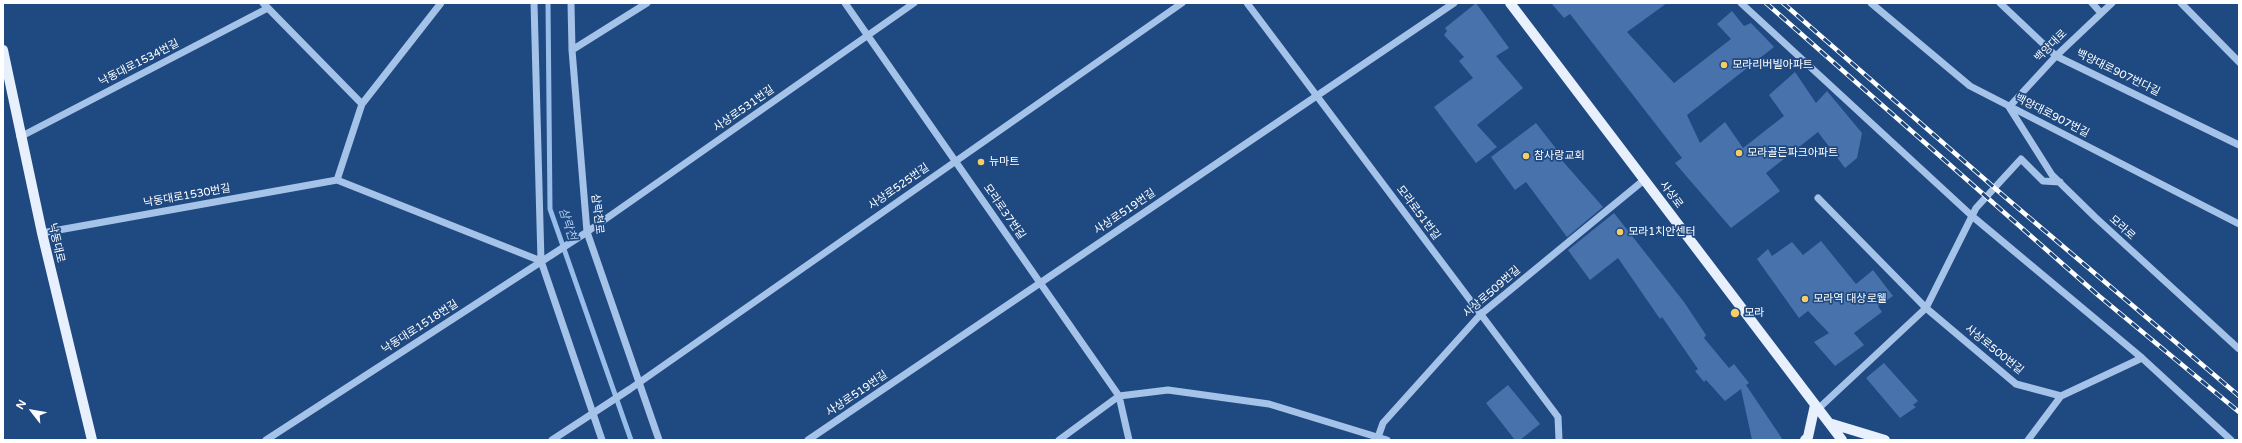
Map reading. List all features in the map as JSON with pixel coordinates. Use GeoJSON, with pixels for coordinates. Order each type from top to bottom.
{"type":"FeatureCollection","features":[{"type":"Feature","properties":{"kind":"main road","name":"사상로"},"geometry":{"type":"LineString","coordinates":[[1510,3],[1842,440]]}},
{"type":"Feature","properties":{"kind":"main road","name":"낙동대로"},"geometry":{"type":"LineString","coordinates":[[3,50],[20,137],[92,440]]}},
{"type":"Feature","properties":{"kind":"main road"},"geometry":{"type":"LineString","coordinates":[[1805,440],[1808,437],[1817,407]]}},
{"type":"Feature","properties":{"kind":"main road"},"geometry":{"type":"LineString","coordinates":[[1828,423],[1885,440]]}},
{"type":"Feature","properties":{"kind":"street"},"geometry":{"type":"LineString","coordinates":[[441,3],[362,104],[337,180],[540,261]]}},
{"type":"Feature","properties":{"kind":"street"},"geometry":{"type":"LineString","coordinates":[[534,3],[540,261],[602,440]]}},
{"type":"Feature","properties":{"kind":"street","name":"삼락천로"},"geometry":{"type":"LineString","coordinates":[[571,3],[572,50],[586,232],[659,440]]}},
{"type":"Feature","properties":{"kind":"street"},"geometry":{"type":"LineString","coordinates":[[572,50],[647,3]]}},
{"type":"Feature","properties":{"kind":"street","name":"모라로37번길"},"geometry":{"type":"LineString","coordinates":[[845,3],[1119,396],[1129,440]]}},
{"type":"Feature","properties":{"kind":"street","name":"사상로531번길"},"geometry":{"type":"LineString","coordinates":[[586,232],[914,3]]}},
{"type":"Feature","properties":{"kind":"street","name":"사상로525번길"},"geometry":{"type":"LineString","coordinates":[[552,440],[630,389],[1182,3]]}},
{"type":"Feature","properties":{"kind":"street","name":"모라로51번길"},"geometry":{"type":"LineString","coordinates":[[1247,3],[1558,417],[1559,440]]}},
{"type":"Feature","properties":{"kind":"street","name":"사상로519번길"},"geometry":{"type":"LineString","coordinates":[[808,440],[1454,3]]}},
{"type":"Feature","properties":{"kind":"street"},"geometry":{"type":"LineString","coordinates":[[1741,3],[1972,216],[2142,358],[2231,440]]}},
{"type":"Feature","properties":{"kind":"street","name":"백양대로907번길"},"geometry":{"type":"LineString","coordinates":[[1872,3],[1970,86],[2239,224]]}},
{"type":"Feature","properties":{"kind":"street","name":"백양대로907번다길"},"geometry":{"type":"LineString","coordinates":[[2000,3],[2056,56],[2239,144]]}},
{"type":"Feature","properties":{"kind":"street"},"geometry":{"type":"LineString","coordinates":[[2092,3],[2101,13]]}},
{"type":"Feature","properties":{"kind":"street","name":"백양대로"},"geometry":{"type":"LineString","coordinates":[[2009,107],[2056,56],[2112,3]]}},
{"type":"Feature","properties":{"kind":"street"},"geometry":{"type":"LineString","coordinates":[[2181,3],[2239,62]]}},
{"type":"Feature","properties":{"kind":"street"},"geometry":{"type":"LineString","coordinates":[[266,6],[362,104]]}},
{"type":"Feature","properties":{"kind":"street","name":"낙동대로1534번길"},"geometry":{"type":"LineString","coordinates":[[20,137],[266,6]]}},
{"type":"Feature","properties":{"kind":"street","name":"모라로"},"geometry":{"type":"LineString","coordinates":[[2009,107],[2052,175],[2239,349]]}},
{"type":"Feature","properties":{"kind":"street"},"geometry":{"type":"LineString","coordinates":[[1817,407],[1926,308],[1976,208],[2021,159],[2043,180],[2060,182]]}},
{"type":"Feature","properties":{"kind":"street","name":"낙동대로1530번길"},"geometry":{"type":"LineString","coordinates":[[42,233],[337,180]]}},
{"type":"Feature","properties":{"kind":"street","name":"사상로509번길"},"geometry":{"type":"LineString","coordinates":[[1377,438],[1383,422],[1481,314],[1644,180]]}},
{"type":"Feature","properties":{"kind":"street","name":"사상로500번길"},"geometry":{"type":"LineString","coordinates":[[1818,198],[1926,308],[2016,384],[2061,396]]}},
{"type":"Feature","properties":{"kind":"street","name":"낙동대로1518번길"},"geometry":{"type":"LineString","coordinates":[[266,440],[586,232]]}},
{"type":"Feature","properties":{"kind":"street"},"geometry":{"type":"LineString","coordinates":[[2028,440],[2061,396],[2142,358]]}},
{"type":"Feature","properties":{"kind":"street"},"geometry":{"type":"LineString","coordinates":[[1059,440],[1119,396],[1168,390],[1269,404],[1386,440]]}},
{"type":"Feature","properties":{"kind":"building"},"geometry":{"type":"Polygon","coordinates":[[[1476,3],[1509,48],[1496,56],[1523,88],[1477,125],[1497,147],[1476,163],[1434,107],[1473,78],[1459,61],[1464,57],[1444,35],[1447,31],[1445,28],[1476,3]]]}},
{"type":"Feature","properties":{"kind":"building"},"geometry":{"type":"Polygon","coordinates":[[[1551,3],[1667,3],[1627,32],[1674,83],[1731,39],[1717,24],[1732,11],[1744,26],[1751,23],[1774,47],[1687,115],[1700,143],[1725,122],[1743,148],[1784,116],[1769,95],[1795,72],[1816,103],[1827,91],[1862,133],[1857,158],[1845,168],[1818,132],[1766,173],[1780,191],[1731,228],[1675,163],[1682,158],[1570,14],[1564,18],[1551,3]]]}},
{"type":"Feature","properties":{"kind":"building"},"geometry":{"type":"Polygon","coordinates":[[[1536,123],[1561,155],[1559,157],[1603,207],[1567,237],[1526,182],[1515,190],[1491,157],[1536,123]]]}},
{"type":"Feature","properties":{"kind":"building"},"geometry":{"type":"Polygon","coordinates":[[[1614,213],[1684,302],[1706,335],[1704,338],[1729,368],[1734,364],[1749,383],[1746,385],[1783,440],[1752,440],[1741,389],[1725,401],[1706,380],[1704,382],[1695,371],[1698,369],[1662,317],[1660,319],[1618,258],[1590,280],[1568,250],[1614,213]]]}},
{"type":"Feature","properties":{"kind":"building"},"geometry":{"type":"Polygon","coordinates":[[[1821,241],[1856,284],[1873,270],[1893,296],[1878,306],[1882,312],[1854,333],[1864,345],[1835,366],[1814,342],[1829,333],[1808,311],[1799,318],[1757,259],[1768,249],[1772,256],[1792,242],[1803,255],[1821,241]]]}},
{"type":"Feature","properties":{"kind":"building"},"geometry":{"type":"Polygon","coordinates":[[[1884,363],[1918,401],[1913,405],[1916,407],[1900,418],[1866,378],[1884,363]]]}},
{"type":"Feature","properties":{"kind":"building"},"geometry":{"type":"Polygon","coordinates":[[[1508,385],[1540,424],[1520,440],[1515,440],[1486,403],[1508,385]]]}},
{"type":"Feature","properties":{"kind":"waterway","name":"삼락천"},"geometry":{"type":"LineString","coordinates":[[548,3],[550,209],[631,440]]}},
{"type":"Feature","properties":{"kind":"railway"},"geometry":{"type":"LineString","coordinates":[[1766,3],[2099,296],[2239,412]]}},
{"type":"Feature","properties":{"kind":"railway"},"geometry":{"type":"LineString","coordinates":[[1783,3],[2005,197],[2239,396]]}},
{"type":"Feature","properties":{"kind":"place","name":"모라리버빌아파트"},"geometry":{"type":"Point","coordinates":[1724,65]}},
{"type":"Feature","properties":{"kind":"place","name":"모라골든파크아파트"},"geometry":{"type":"Point","coordinates":[1739,153]}},
{"type":"Feature","properties":{"kind":"place","name":"참사랑교회"},"geometry":{"type":"Point","coordinates":[1526,156]}},
{"type":"Feature","properties":{"kind":"place","name":"뉴마트"},"geometry":{"type":"Point","coordinates":[981,162]}},
{"type":"Feature","properties":{"kind":"place","name":"모라1치안센터"},"geometry":{"type":"Point","coordinates":[1620,232]}},
{"type":"Feature","properties":{"kind":"place","name":"모라역 대상로웰"},"geometry":{"type":"Point","coordinates":[1805,299]}},
{"type":"Feature","properties":{"kind":"place","name":"모라"},"geometry":{"type":"Point","coordinates":[1735,313]}}]}
